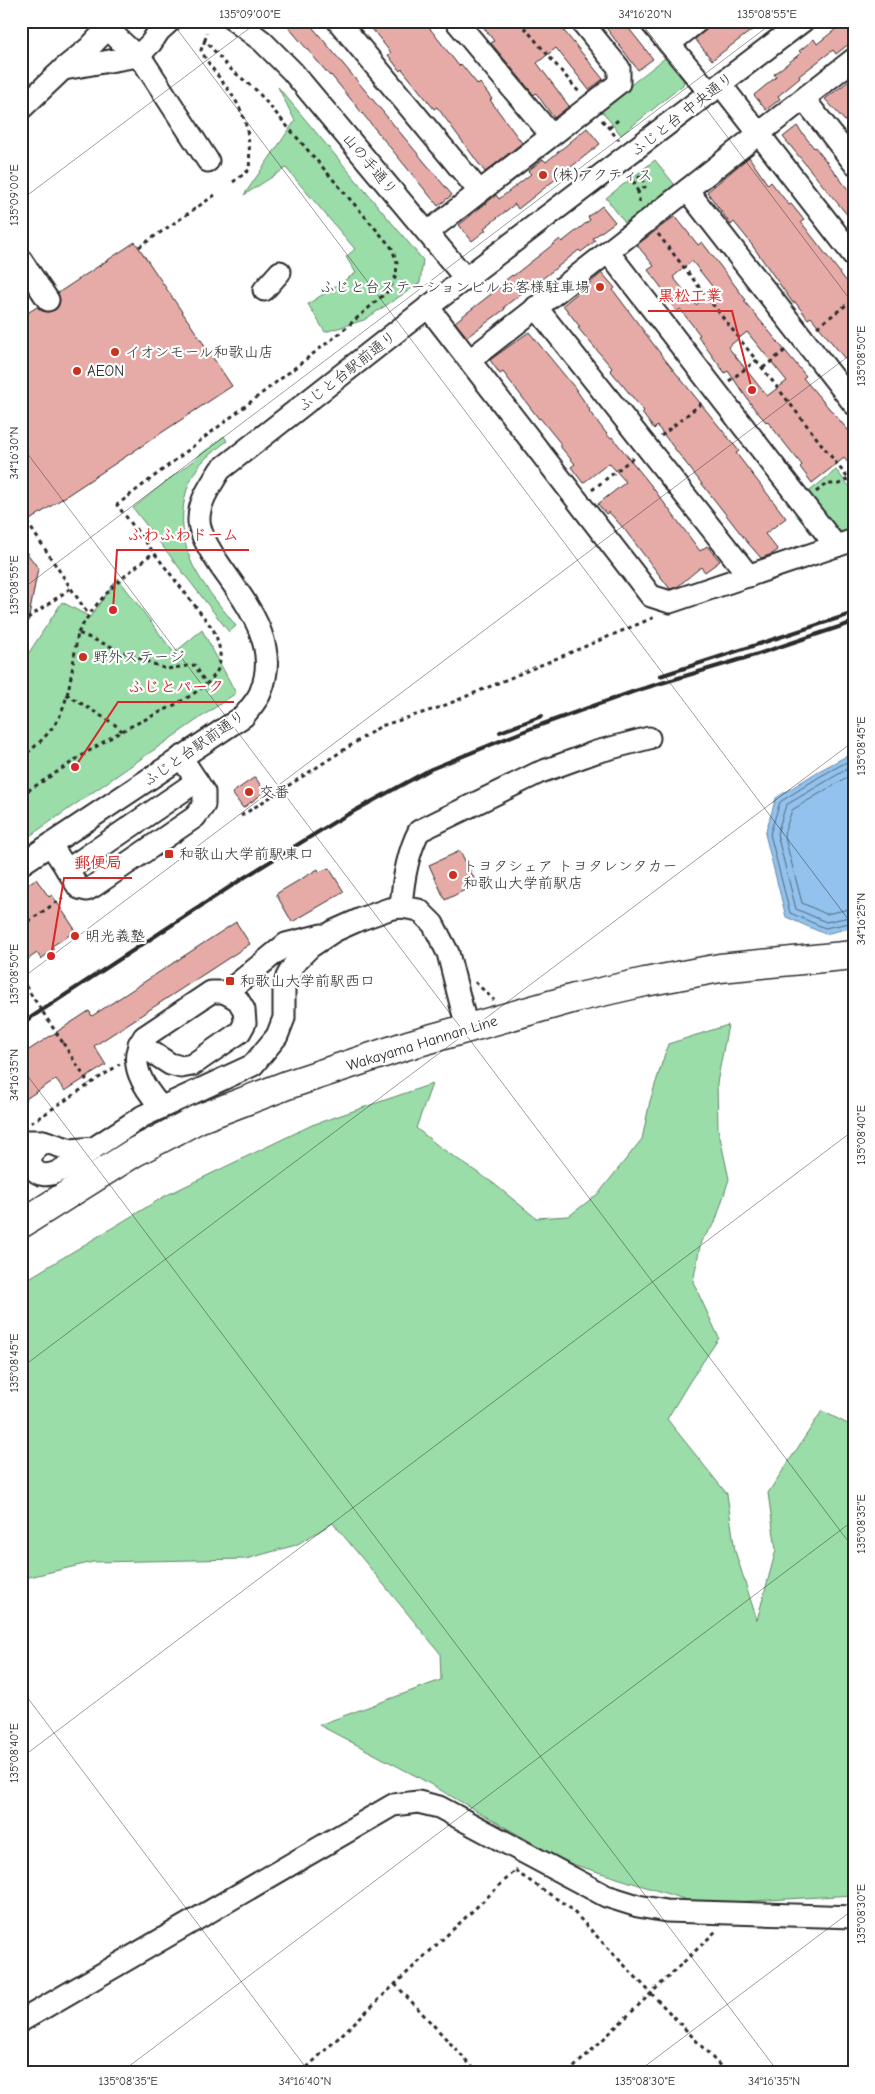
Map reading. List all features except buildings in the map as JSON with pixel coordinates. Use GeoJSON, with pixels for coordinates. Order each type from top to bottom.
{"type":"FeatureCollection","features":[{"type":"Feature","properties":{"kind":"main road","name":"Wakayama Hannan Line"},"geometry":{"type":"LineString","coordinates":[[21,1224],[135,1152],[198,1119],[287,1085],[408,1045],[575,998],[645,982],[720,968],[854,955]]}},
{"type":"Feature","properties":{"kind":"street"},"geometry":{"type":"LineString","coordinates":[[338,21],[479,191]]}},
{"type":"Feature","properties":{"kind":"street"},"geometry":{"type":"LineString","coordinates":[[456,21],[551,135]]}},
{"type":"Feature","properties":{"kind":"street"},"geometry":{"type":"LineString","coordinates":[[428,232],[619,83],[619,68],[581,21]]}},
{"type":"Feature","properties":{"kind":"street"},"geometry":{"type":"LineString","coordinates":[[650,21],[669,44],[759,133],[854,256]]}},
{"type":"Feature","properties":{"kind":"street"},"geometry":{"type":"LineString","coordinates":[[669,44],[698,21]]}},
{"type":"Feature","properties":{"kind":"street","name":"ふじと台 中央通り"},"geometry":{"type":"LineString","coordinates":[[466,279],[803,21]]}},
{"type":"Feature","properties":{"kind":"street"},"geometry":{"type":"LineString","coordinates":[[63,70],[138,56],[151,43],[158,24]]}},
{"type":"Feature","properties":{"kind":"street","name":"山の手通り"},"geometry":{"type":"LineString","coordinates":[[229,24],[262,41],[292,71],[466,279]]}},
{"type":"Feature","properties":{"kind":"street"},"geometry":{"type":"LineString","coordinates":[[21,109],[111,25],[138,56],[208,161]]}},
{"type":"Feature","properties":{"kind":"street"},"geometry":{"type":"LineString","coordinates":[[470,360],[854,59]]}},
{"type":"Feature","properties":{"kind":"street"},"geometry":{"type":"LineString","coordinates":[[804,99],[854,163]]}},
{"type":"Feature","properties":{"kind":"street"},"geometry":{"type":"LineString","coordinates":[[687,190],[854,404]]}},
{"type":"Feature","properties":{"kind":"street"},"geometry":{"type":"LineString","coordinates":[[466,279],[428,307],[651,596],[670,602],[845,543],[716,392],[608,252]]}},
{"type":"Feature","properties":{"kind":"street"},"geometry":{"type":"LineString","coordinates":[[21,260],[48,300]]}},
{"type":"Feature","properties":{"kind":"street"},"geometry":{"type":"LineString","coordinates":[[264,290],[280,272]]}},
{"type":"Feature","properties":{"kind":"street","name":"ふじと台駅前通り"},"geometry":{"type":"LineString","coordinates":[[21,864],[244,716],[261,692],[268,666],[263,637],[250,608],[212,555],[199,524],[202,500],[220,470],[428,307]]}},
{"type":"Feature","properties":{"kind":"street"},"geometry":{"type":"LineString","coordinates":[[536,307],[749,576]]}},
{"type":"Feature","properties":{"kind":"street"},"geometry":{"type":"LineString","coordinates":[[401,907],[402,889],[412,844],[418,831],[538,773],[596,752],[649,738]]}},
{"type":"Feature","properties":{"kind":"street"},"geometry":{"type":"LineString","coordinates":[[51,845],[79,888],[87,890],[110,876],[195,817],[204,805],[204,792],[181,757]]}},
{"type":"Feature","properties":{"kind":"street"},"geometry":{"type":"LineString","coordinates":[[67,870],[197,781]]}},
{"type":"Feature","properties":{"kind":"street"},"geometry":{"type":"LineString","coordinates":[[226,993],[286,944],[334,931],[361,919],[401,907],[419,910],[433,924],[448,953],[467,1028]]}},
{"type":"Feature","properties":{"kind":"street"},"geometry":{"type":"LineString","coordinates":[[43,1141],[32,1154],[31,1161],[37,1173],[43,1176],[56,1173],[143,1116],[253,1065],[277,1036],[284,1018],[284,987],[292,969],[310,947],[334,931]]}},
{"type":"Feature","properties":{"kind":"street"},"geometry":{"type":"LineString","coordinates":[[139,1044],[170,1064],[181,1067],[192,1065],[240,1032],[245,1023],[244,1010],[238,1000],[226,993],[211,992],[144,1037],[139,1044],[136,1057],[139,1076],[148,1093],[161,1107]]}},
{"type":"Feature","properties":{"kind":"street"},"geometry":{"type":"LineString","coordinates":[[21,1141],[43,1141],[71,1150],[94,1148]]}},
{"type":"Feature","properties":{"kind":"street"},"geometry":{"type":"LineString","coordinates":[[21,2021],[393,1805],[418,1802],[439,1807],[523,1864],[606,1896],[638,1906],[666,1911],[854,1918]]}},
{"type":"Feature","properties":{"kind":"path"},"geometry":{"type":"LineString","coordinates":[[520,21],[620,142]]}},
{"type":"Feature","properties":{"kind":"path"},"geometry":{"type":"LineString","coordinates":[[229,24],[205,40],[201,50],[210,66],[235,100],[251,147],[249,170],[233,182]]}},
{"type":"Feature","properties":{"kind":"path"},"geometry":{"type":"LineString","coordinates":[[21,795],[122,731],[176,703],[206,684],[216,672],[220,656],[220,643],[213,629],[117,505],[340,333],[388,291],[396,276],[397,263],[392,248],[256,90],[228,67],[205,40]]}},
{"type":"Feature","properties":{"kind":"path"},"geometry":{"type":"LineString","coordinates":[[609,128],[618,120]]}},
{"type":"Feature","properties":{"kind":"path"},"geometry":{"type":"LineString","coordinates":[[638,192],[645,187],[641,176],[634,183],[638,192],[641,213],[854,486]]}},
{"type":"Feature","properties":{"kind":"path"},"geometry":{"type":"LineString","coordinates":[[139,247],[218,193]]}},
{"type":"Feature","properties":{"kind":"path"},"geometry":{"type":"LineString","coordinates":[[578,501],[757,360]]}},
{"type":"Feature","properties":{"kind":"path"},"geometry":{"type":"LineString","coordinates":[[815,497],[816,492],[826,484],[839,484],[848,479]]}},
{"type":"Feature","properties":{"kind":"path"},"geometry":{"type":"LineString","coordinates":[[27,522],[88,614]]}},
{"type":"Feature","properties":{"kind":"path"},"geometry":{"type":"LineString","coordinates":[[21,758],[37,745],[56,723],[66,694],[78,633],[88,614],[110,587],[154,552]]}},
{"type":"Feature","properties":{"kind":"path"},"geometry":{"type":"LineString","coordinates":[[21,623],[72,588]]}},
{"type":"Feature","properties":{"kind":"path"},"geometry":{"type":"LineString","coordinates":[[241,816],[380,726],[441,707],[563,654],[664,615]]}},
{"type":"Feature","properties":{"kind":"path"},"geometry":{"type":"LineString","coordinates":[[78,633],[166,669],[196,666],[206,684]]}},
{"type":"Feature","properties":{"kind":"path"},"geometry":{"type":"LineString","coordinates":[[66,694],[122,731]]}},
{"type":"Feature","properties":{"kind":"path"},"geometry":{"type":"LineString","coordinates":[[21,926],[63,898]]}},
{"type":"Feature","properties":{"kind":"path"},"geometry":{"type":"LineString","coordinates":[[21,979],[89,1084]]}},
{"type":"Feature","properties":{"kind":"path"},"geometry":{"type":"LineString","coordinates":[[301,2073],[523,1864],[569,1907],[727,2073]]}},
{"type":"Feature","properties":{"kind":"path"},"geometry":{"type":"LineString","coordinates":[[568,2073],[735,1913]]}},
{"type":"Feature","properties":{"kind":"path"},"geometry":{"type":"LineString","coordinates":[[395,1984],[478,2073]]}},
{"type":"Feature","properties":{"kind":"green space"},"geometry":{"type":"Polygon","coordinates":[[[669,55],[685,75],[683,85],[621,135],[600,109],[669,55]]]}},
{"type":"Feature","properties":{"kind":"green space"},"geometry":{"type":"Polygon","coordinates":[[[278,87],[423,260],[420,283],[364,320],[325,332],[308,304],[356,273],[346,257],[355,249],[286,168],[244,195],[295,121],[278,87]]]}},
{"type":"Feature","properties":{"kind":"green space"},"geometry":{"type":"Polygon","coordinates":[[[655,160],[678,189],[628,227],[606,198],[655,160]]]}},
{"type":"Feature","properties":{"kind":"green space"},"geometry":{"type":"Polygon","coordinates":[[[224,436],[227,441],[206,458],[196,470],[189,484],[185,498],[183,530],[190,560],[197,573],[236,626],[229,632],[133,508],[224,436]]]}},
{"type":"Feature","properties":{"kind":"green space"},"geometry":{"type":"Polygon","coordinates":[[[836,470],[854,492],[854,531],[846,534],[834,529],[806,494],[836,470]]]}},
{"type":"Feature","properties":{"kind":"green space"},"geometry":{"type":"Polygon","coordinates":[[[118,578],[174,653],[202,630],[236,693],[21,842],[21,665],[62,602],[90,617],[118,578]]]}},
{"type":"Feature","properties":{"kind":"green space"},"geometry":{"type":"Polygon","coordinates":[[[728,1025],[717,1083],[718,1128],[729,1179],[715,1223],[701,1241],[693,1282],[719,1338],[667,1419],[727,1494],[735,1551],[757,1620],[776,1550],[768,1493],[822,1411],[854,1427],[854,1895],[700,1904],[566,1862],[416,1776],[319,1725],[441,1680],[440,1653],[333,1523],[296,1545],[246,1559],[93,1562],[21,1579],[21,1283],[165,1196],[312,1125],[432,1084],[416,1128],[441,1148],[493,1183],[536,1218],[569,1216],[599,1193],[642,1139],[650,1101],[668,1044],[728,1025]]]}},
{"type":"Feature","properties":{"kind":"water"},"geometry":{"type":"Polygon","coordinates":[[[854,752],[854,927],[825,934],[786,917],[765,834],[776,798],[817,772],[854,752]]]}},
{"type":"Feature","properties":{"kind":"railway"},"geometry":{"type":"LineString","coordinates":[[660,676],[854,613]]}},
{"type":"Feature","properties":{"kind":"railway"},"geometry":{"type":"LineString","coordinates":[[21,1024],[245,877],[336,821],[431,769],[532,728],[635,691],[755,655],[854,622]]}},
{"type":"Feature","properties":{"kind":"railway"},"geometry":{"type":"LineString","coordinates":[[500,732],[542,716]]}},
{"type":"Feature","properties":{"kind":"place","name":"(株)アクティス"},"geometry":{"type":"Point","coordinates":[543,175]}},
{"type":"Feature","properties":{"kind":"place","name":"ふじと台ステーションビルお客様駐車場"},"geometry":{"type":"Point","coordinates":[600,287]}},
{"type":"Feature","properties":{"kind":"place","name":"イオンモール和歌山店"},"geometry":{"type":"Point","coordinates":[115,352]}},
{"type":"Feature","properties":{"kind":"place","name":"AEON"},"geometry":{"type":"Point","coordinates":[77,371]}},
{"type":"Feature","properties":{"kind":"place","name":"黒松工業"},"geometry":{"type":"Point","coordinates":[752,390]}},
{"type":"Feature","properties":{"kind":"place","name":"ふわふわドーム"},"geometry":{"type":"Point","coordinates":[113,610]}},
{"type":"Feature","properties":{"kind":"place","name":"野外ステージ"},"geometry":{"type":"Point","coordinates":[83,657]}},
{"type":"Feature","properties":{"kind":"place","name":"ふじとパーク"},"geometry":{"type":"Point","coordinates":[75,767]}},
{"type":"Feature","properties":{"kind":"place","name":"交番"},"geometry":{"type":"Point","coordinates":[249,792]}},
{"type":"Feature","properties":{"kind":"place","name":"和歌山大学前駅東口"},"geometry":{"type":"Point","coordinates":[169,854]}},
{"type":"Feature","properties":{"kind":"place","name":"トヨタシェア トヨタレンタカー 和歌山大学前駅店"},"geometry":{"type":"Point","coordinates":[453,875]}},
{"type":"Feature","properties":{"kind":"place","name":"明光義塾"},"geometry":{"type":"Point","coordinates":[75,936]}},
{"type":"Feature","properties":{"kind":"place","name":"郵便局"},"geometry":{"type":"Point","coordinates":[51,956]}},
{"type":"Feature","properties":{"kind":"place","name":"和歌山大学前駅西口"},"geometry":{"type":"Point","coordinates":[230,981]}}]}
